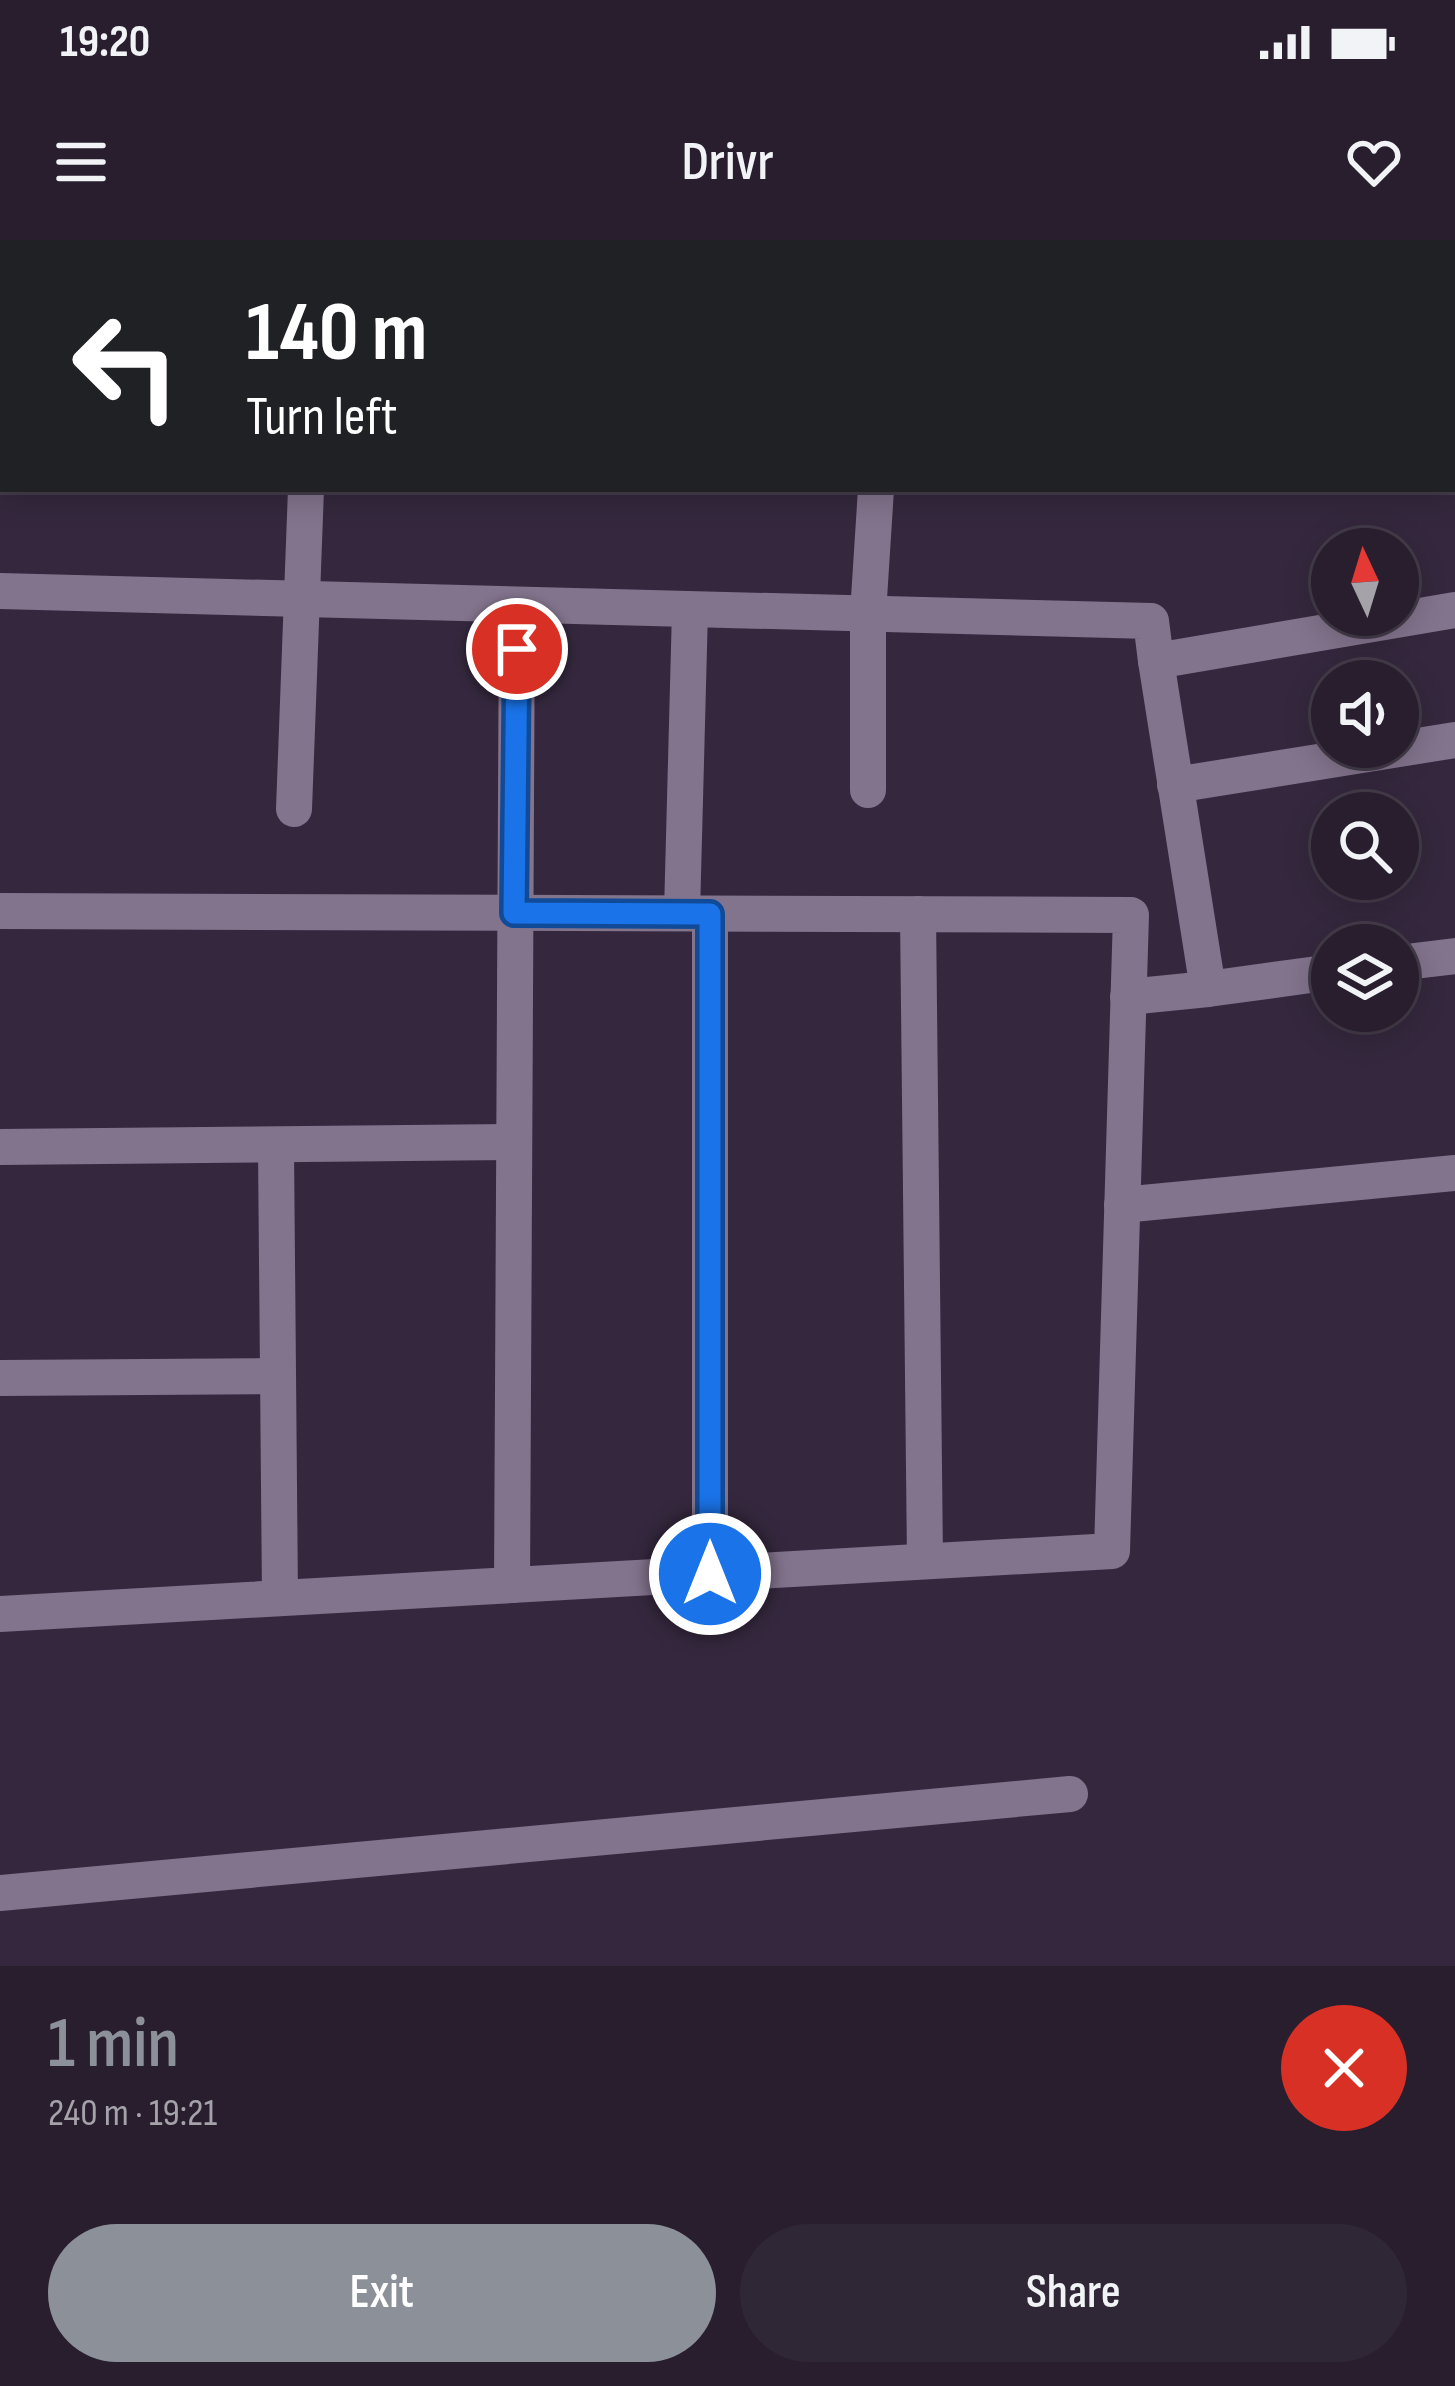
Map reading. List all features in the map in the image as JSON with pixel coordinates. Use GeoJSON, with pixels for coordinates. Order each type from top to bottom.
{"type":"FeatureCollection","features":[{"type":"Feature","properties":{"kind":"street"},"geometry":{"type":"LineString","coordinates":[[294,809],[306,492]]}},
{"type":"Feature","properties":{"kind":"street"},"geometry":{"type":"LineString","coordinates":[[868,790],[868,614],[876,492]]}},
{"type":"Feature","properties":{"kind":"street"},"geometry":{"type":"LineString","coordinates":[[0,591],[1151,621],[1208,989]]}},
{"type":"Feature","properties":{"kind":"street"},"geometry":{"type":"LineString","coordinates":[[512,1585],[517,605]]}},
{"type":"Feature","properties":{"kind":"street"},"geometry":{"type":"LineString","coordinates":[[690,610],[710,1574]]}},
{"type":"Feature","properties":{"kind":"street"},"geometry":{"type":"LineString","coordinates":[[1156,662],[1455,610]]}},
{"type":"Feature","properties":{"kind":"street"},"geometry":{"type":"LineString","coordinates":[[1175,785],[1455,740]]}},
{"type":"Feature","properties":{"kind":"street"},"geometry":{"type":"LineString","coordinates":[[0,911],[1131,915],[1112,1551],[0,1614]]}},
{"type":"Feature","properties":{"kind":"street"},"geometry":{"type":"LineString","coordinates":[[917,914],[926,1562]]}},
{"type":"Feature","properties":{"kind":"street"},"geometry":{"type":"LineString","coordinates":[[1419,961],[1455,956]]}},
{"type":"Feature","properties":{"kind":"street"},"geometry":{"type":"LineString","coordinates":[[1128,998],[1311,975]]}},
{"type":"Feature","properties":{"kind":"street"},"geometry":{"type":"LineString","coordinates":[[0,1147],[277,1148],[513,1142]]}},
{"type":"Feature","properties":{"kind":"street"},"geometry":{"type":"LineString","coordinates":[[277,1148],[280,1598]]}},
{"type":"Feature","properties":{"kind":"street"},"geometry":{"type":"LineString","coordinates":[[1122,1204],[1455,1173]]}},
{"type":"Feature","properties":{"kind":"street"},"geometry":{"type":"LineString","coordinates":[[0,1378],[278,1376]]}},
{"type":"Feature","properties":{"kind":"street"},"geometry":{"type":"LineString","coordinates":[[0,1894],[1070,1794]]}},
{"type":"Feature","properties":{"kind":"route"},"geometry":{"type":"LineString","coordinates":[[517,649],[514,913],[710,914],[710,1574]]}}]}
